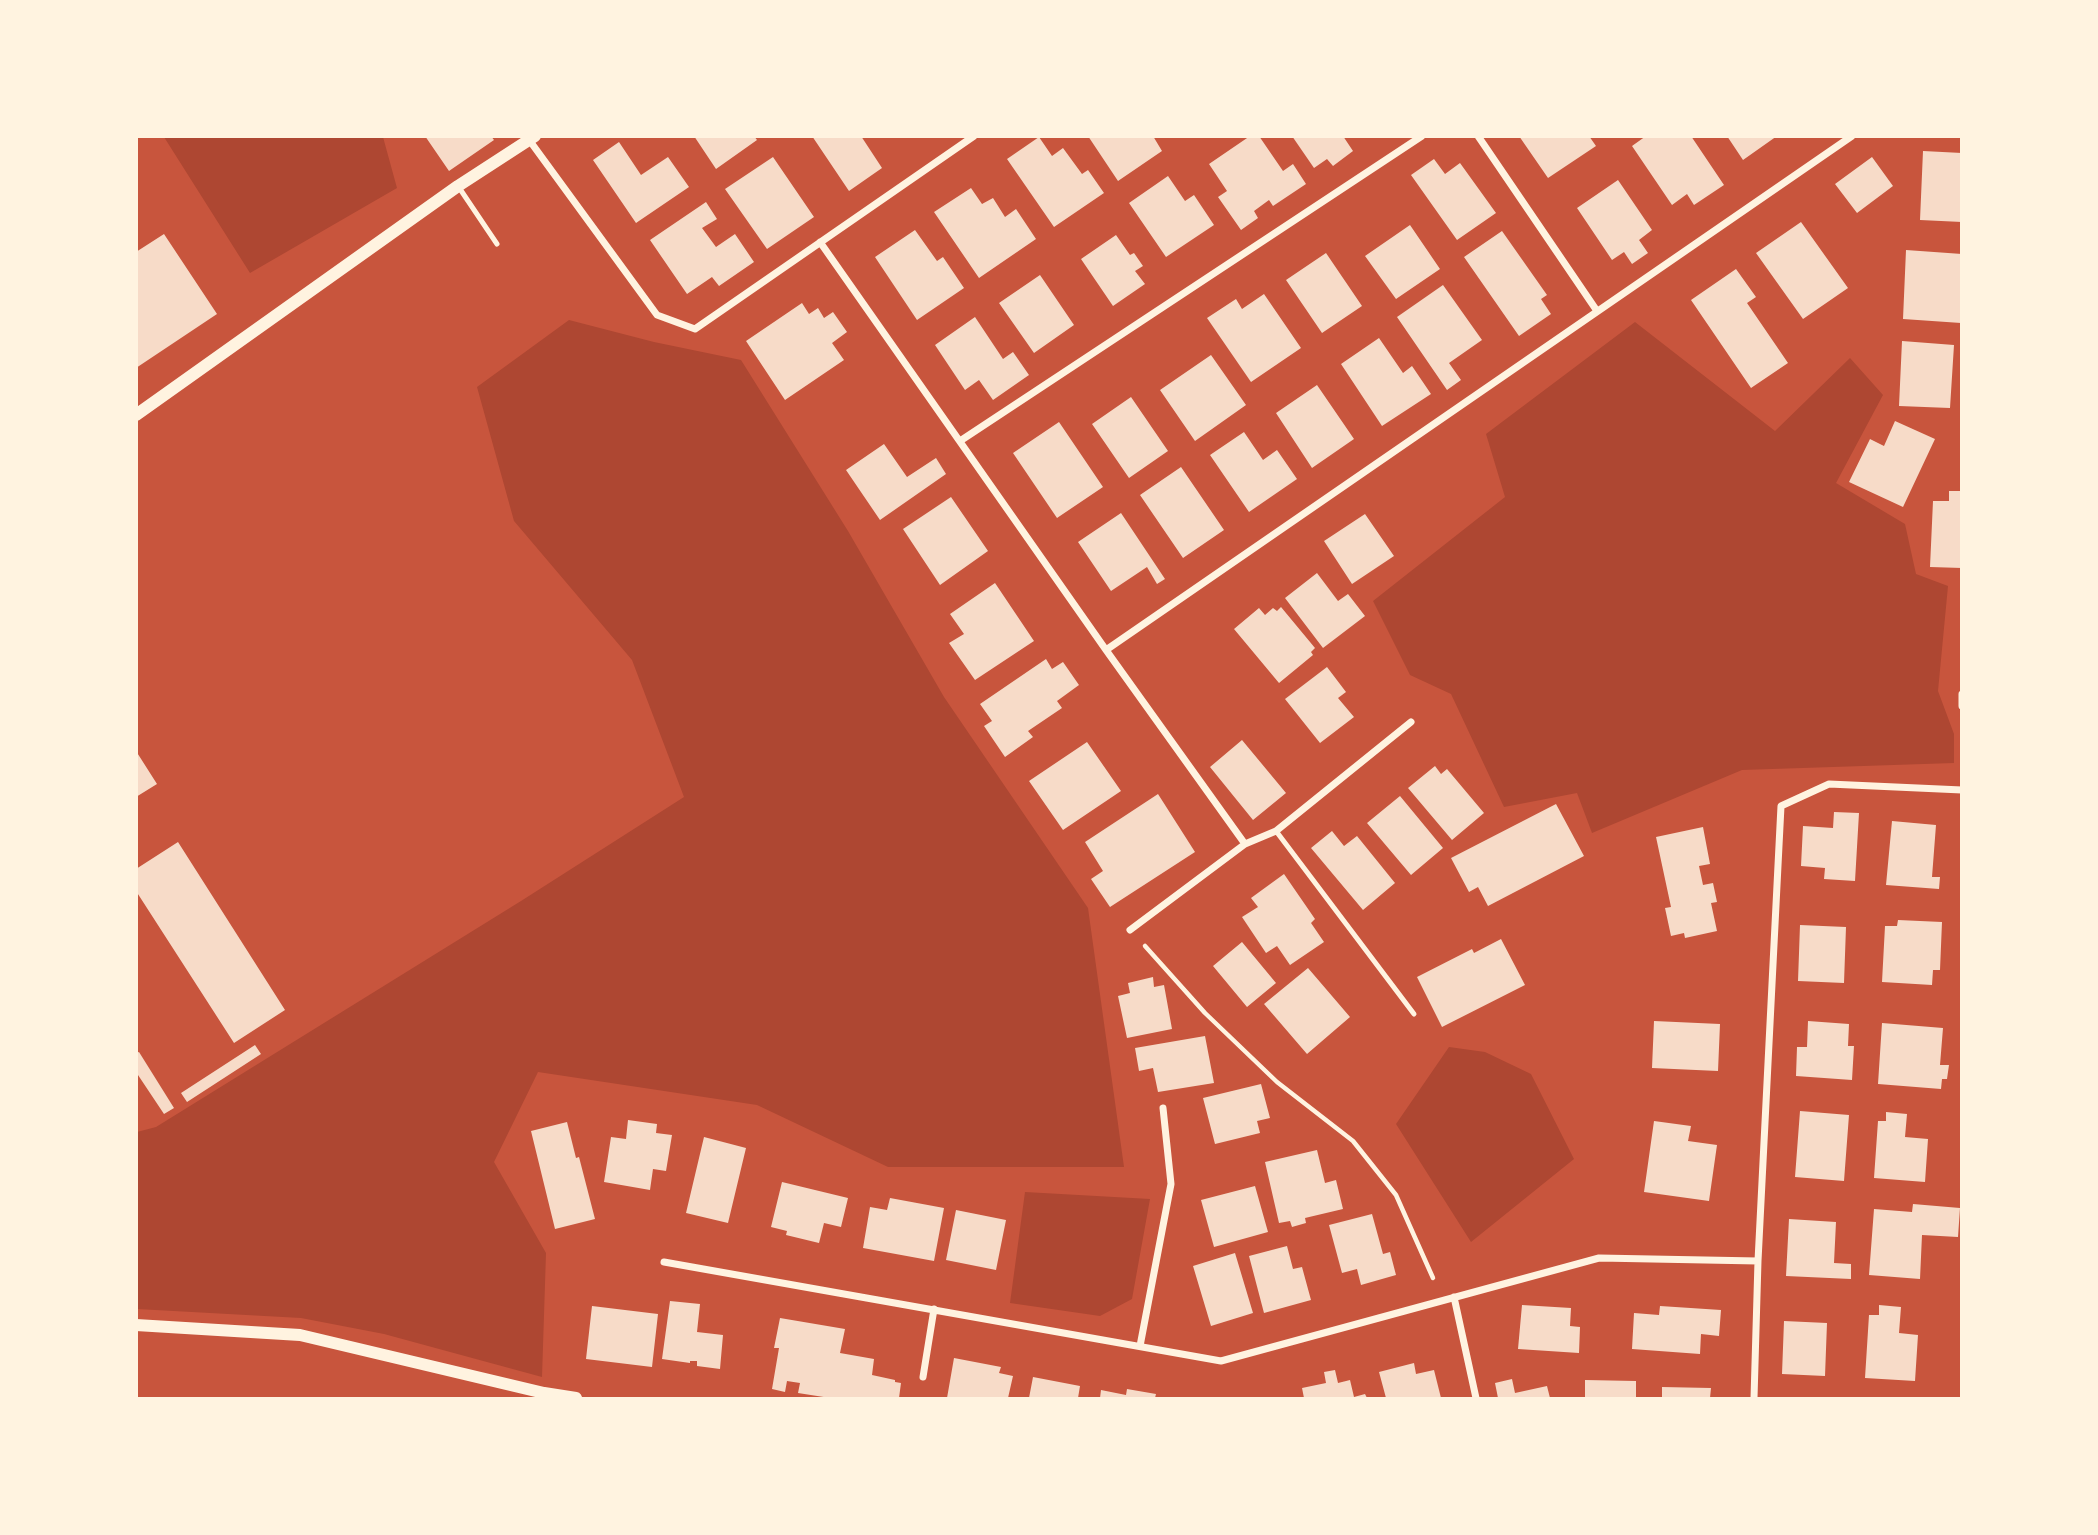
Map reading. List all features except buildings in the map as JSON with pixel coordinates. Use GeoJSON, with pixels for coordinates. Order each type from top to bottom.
{"type":"FeatureCollection","features":[{"type":"Feature","properties":{"kind":"street"},"geometry":{"type":"LineString","coordinates":[[136,415],[458,186],[530,138],[657,315],[695,329],[974,136]]}},
{"type":"Feature","properties":{"kind":"street"},"geometry":{"type":"LineString","coordinates":[[960,441],[1422,136]]}},
{"type":"Feature","properties":{"kind":"street"},"geometry":{"type":"LineString","coordinates":[[1478,136],[1597,312]]}},
{"type":"Feature","properties":{"kind":"street"},"geometry":{"type":"LineString","coordinates":[[1106,650],[1852,136]]}},
{"type":"Feature","properties":{"kind":"street"},"geometry":{"type":"LineString","coordinates":[[820,242],[1245,844]]}},
{"type":"Feature","properties":{"kind":"street"},"geometry":{"type":"LineString","coordinates":[[1962,694],[1962,706]]}},
{"type":"Feature","properties":{"kind":"street"},"geometry":{"type":"LineString","coordinates":[[1130,930],[1245,844],[1276,831],[1410,722]]}},
{"type":"Feature","properties":{"kind":"street"},"geometry":{"type":"LineString","coordinates":[[1754,1398],[1758,1261],[1781,806],[1829,783],[1962,790]]}},
{"type":"Feature","properties":{"kind":"street"},"geometry":{"type":"LineString","coordinates":[[1140,1346],[1171,1184],[1163,1108]]}},
{"type":"Feature","properties":{"kind":"street"},"geometry":{"type":"LineString","coordinates":[[664,1262],[1221,1361],[1599,1258],[1758,1261]]}},
{"type":"Feature","properties":{"kind":"street"},"geometry":{"type":"LineString","coordinates":[[1454,1297],[1476,1398]]}},
{"type":"Feature","properties":{"kind":"street"},"geometry":{"type":"LineString","coordinates":[[923,1377],[934,1309]]}},
{"type":"Feature","properties":{"kind":"street"},"geometry":{"type":"LineString","coordinates":[[136,1325],[300,1335],[544,1393],[576,1398]]}},
{"type":"Feature","properties":{"kind":"lane"},"geometry":{"type":"LineString","coordinates":[[458,186],[497,244]]}},
{"type":"Feature","properties":{"kind":"lane"},"geometry":{"type":"LineString","coordinates":[[1276,831],[1414,1014]]}},
{"type":"Feature","properties":{"kind":"path"},"geometry":{"type":"LineString","coordinates":[[1130,930],[1205,1013],[1278,1082],[1353,1141],[1396,1195],[1432,1274]]}},
{"type":"Feature","properties":{"kind":"shaded area"},"geometry":{"type":"Polygon","coordinates":[[[164,137],[383,137],[397,188],[250,273],[164,137]]]}},
{"type":"Feature","properties":{"kind":"shaded area"},"geometry":{"type":"Polygon","coordinates":[[[569,320],[654,342],[741,360],[848,531],[944,697],[1088,908],[1124,1167],[888,1167],[757,1105],[538,1072],[494,1162],[546,1253],[542,1377],[384,1334],[301,1318],[137,1309],[137,1132],[156,1127],[684,797],[632,660],[514,521],[477,387],[569,320]]]}},
{"type":"Feature","properties":{"kind":"shaded area"},"geometry":{"type":"Polygon","coordinates":[[[1635,322],[1775,431],[1850,358],[1883,395],[1836,483],[1905,524],[1916,574],[1948,586],[1938,691],[1954,734],[1954,763],[1742,770],[1592,833],[1577,793],[1504,807],[1451,694],[1410,675],[1373,601],[1505,497],[1486,434],[1635,322]]]}},
{"type":"Feature","properties":{"kind":"shaded area"},"geometry":{"type":"Polygon","coordinates":[[[1449,1047],[1485,1052],[1531,1074],[1574,1159],[1471,1242],[1396,1124],[1449,1047]]]}},
{"type":"Feature","properties":{"kind":"shaded area"},"geometry":{"type":"Polygon","coordinates":[[[1025,1192],[1150,1199],[1132,1299],[1100,1316],[1010,1303],[1025,1192]]]}}]}
